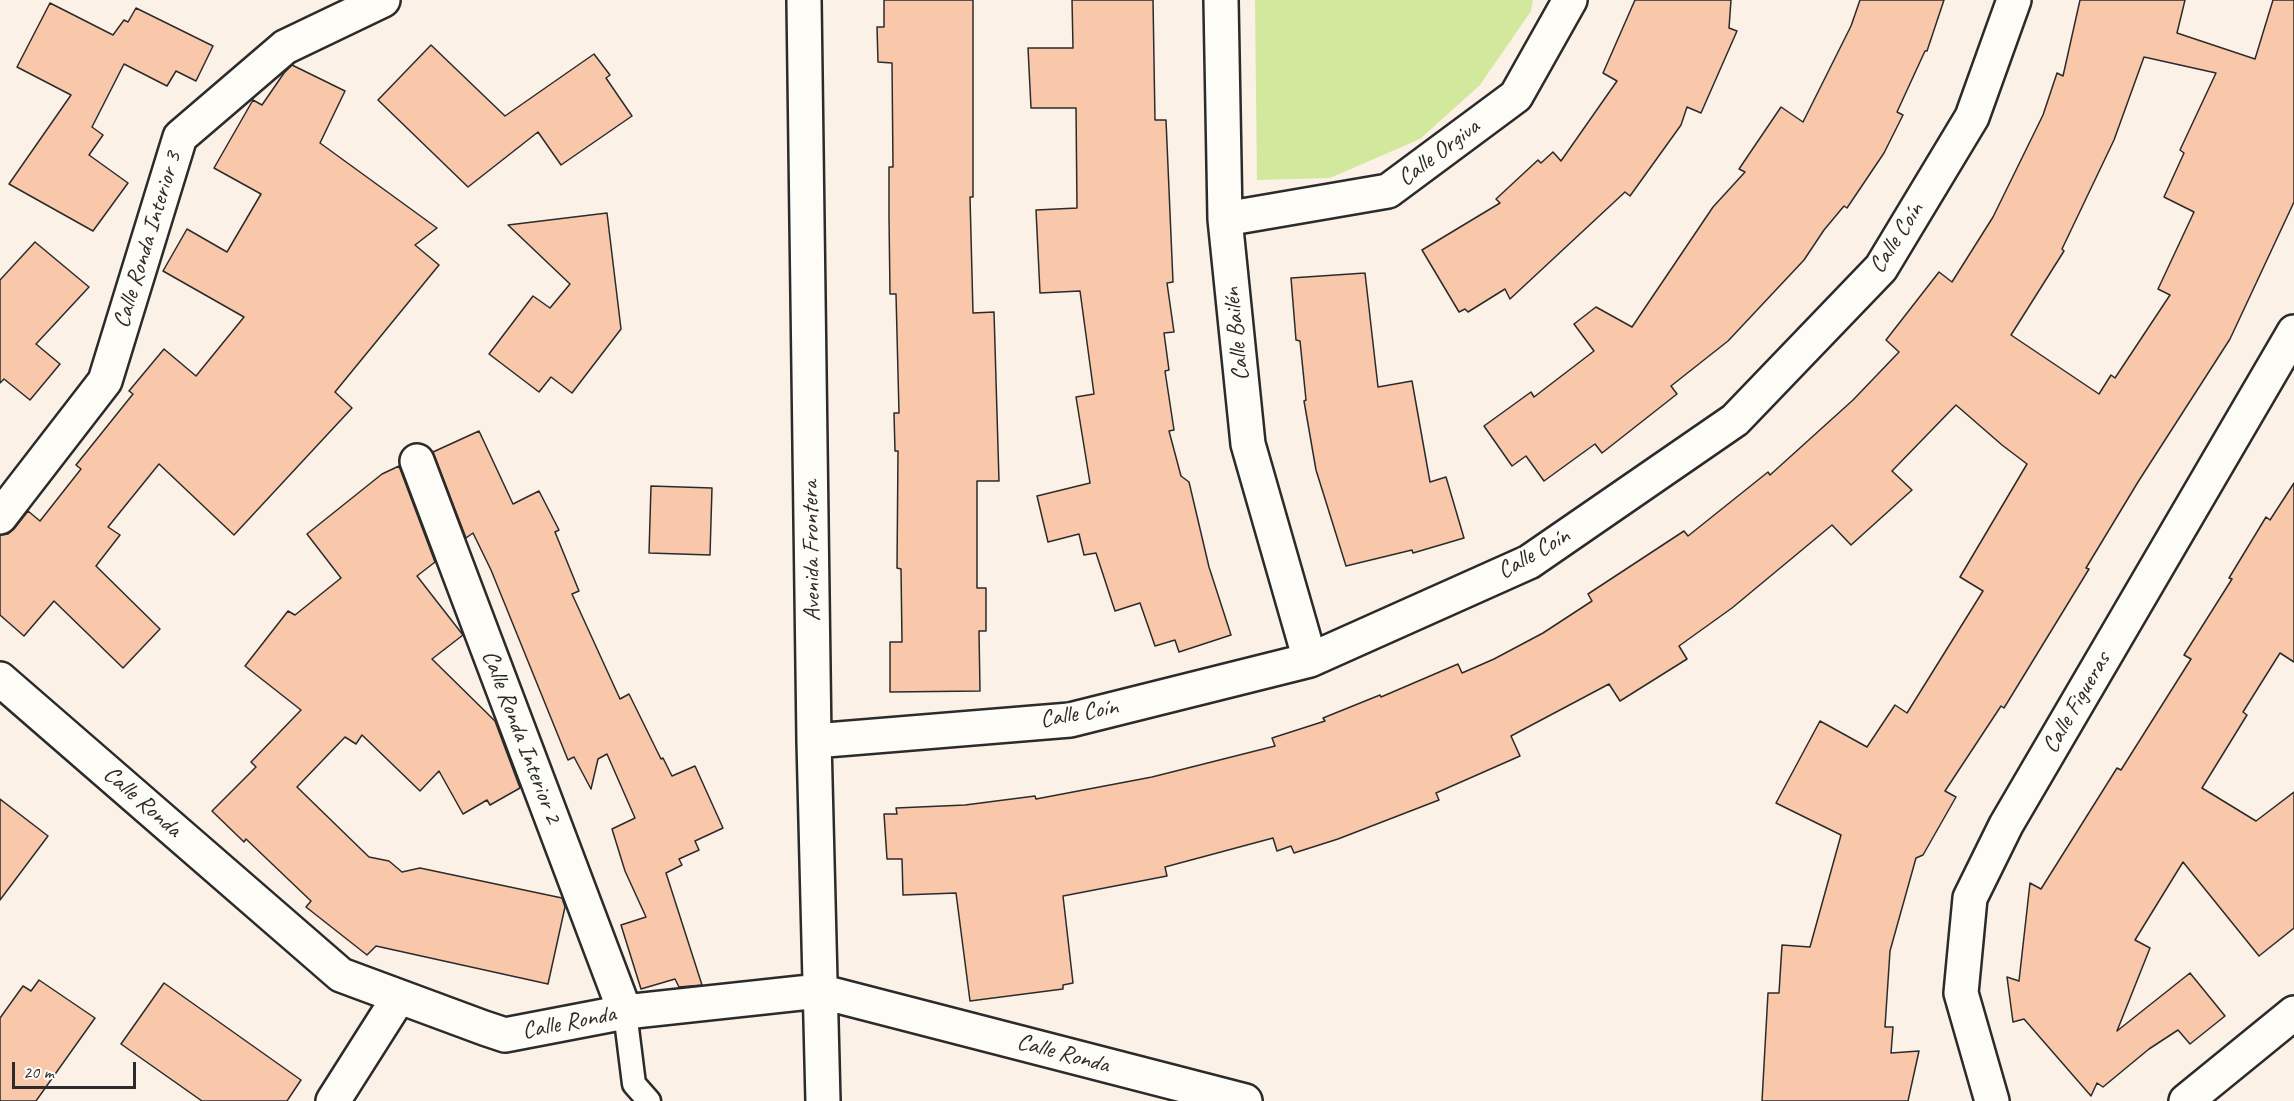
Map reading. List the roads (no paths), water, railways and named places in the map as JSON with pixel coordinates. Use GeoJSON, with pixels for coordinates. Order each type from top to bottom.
{"type":"FeatureCollection","features":[{"type":"Feature","properties":{"kind":"street","name":"Calle Ronda Interior 3"},"geometry":{"type":"LineString","coordinates":[[0,517],[105,381],[180,137],[285,47],[383,0]]}},
{"type":"Feature","properties":{"kind":"street","name":"Avenida Frontera"},"geometry":{"type":"LineString","coordinates":[[804,0],[814,741],[823,1101]]}},
{"type":"Feature","properties":{"kind":"street","name":"Calle Bailén"},"geometry":{"type":"LineString","coordinates":[[1221,0],[1225,219],[1248,444],[1310,660]]}},
{"type":"Feature","properties":{"kind":"street","name":"Calle Orgiva"},"geometry":{"type":"LineString","coordinates":[[1225,219],[1388,191],[1516,96],[1570,0]]}},
{"type":"Feature","properties":{"kind":"street","name":"Calle Coín"},"geometry":{"type":"LineString","coordinates":[[814,741],[1070,720],[1310,660],[1530,562],[1735,420],[1881,268],[1972,117],[2014,0]]}},
{"type":"Feature","properties":{"kind":"street","name":"Calle Figueras"},"geometry":{"type":"LineString","coordinates":[[1992,1101],[1961,993],[1970,898],[2006,825],[2294,332]]}},
{"type":"Feature","properties":{"kind":"street","name":"Calle Ronda Interior 2"},"geometry":{"type":"LineString","coordinates":[[417,461],[625,1012]]}},
{"type":"Feature","properties":{"kind":"street","name":"Calle Ronda"},"geometry":{"type":"LineString","coordinates":[[0,679],[341,975],[505,1035],[625,1012],[819,991],[1245,1101]]}},
{"type":"Feature","properties":{"kind":"street"},"geometry":{"type":"LineString","coordinates":[[333,1101],[399,997]]}},
{"type":"Feature","properties":{"kind":"street"},"geometry":{"type":"LineString","coordinates":[[2186,1101],[2294,1013]]}},
{"type":"Feature","properties":{"kind":"lane"},"geometry":{"type":"LineString","coordinates":[[625,1012],[634,1084],[649,1101]]}}]}
